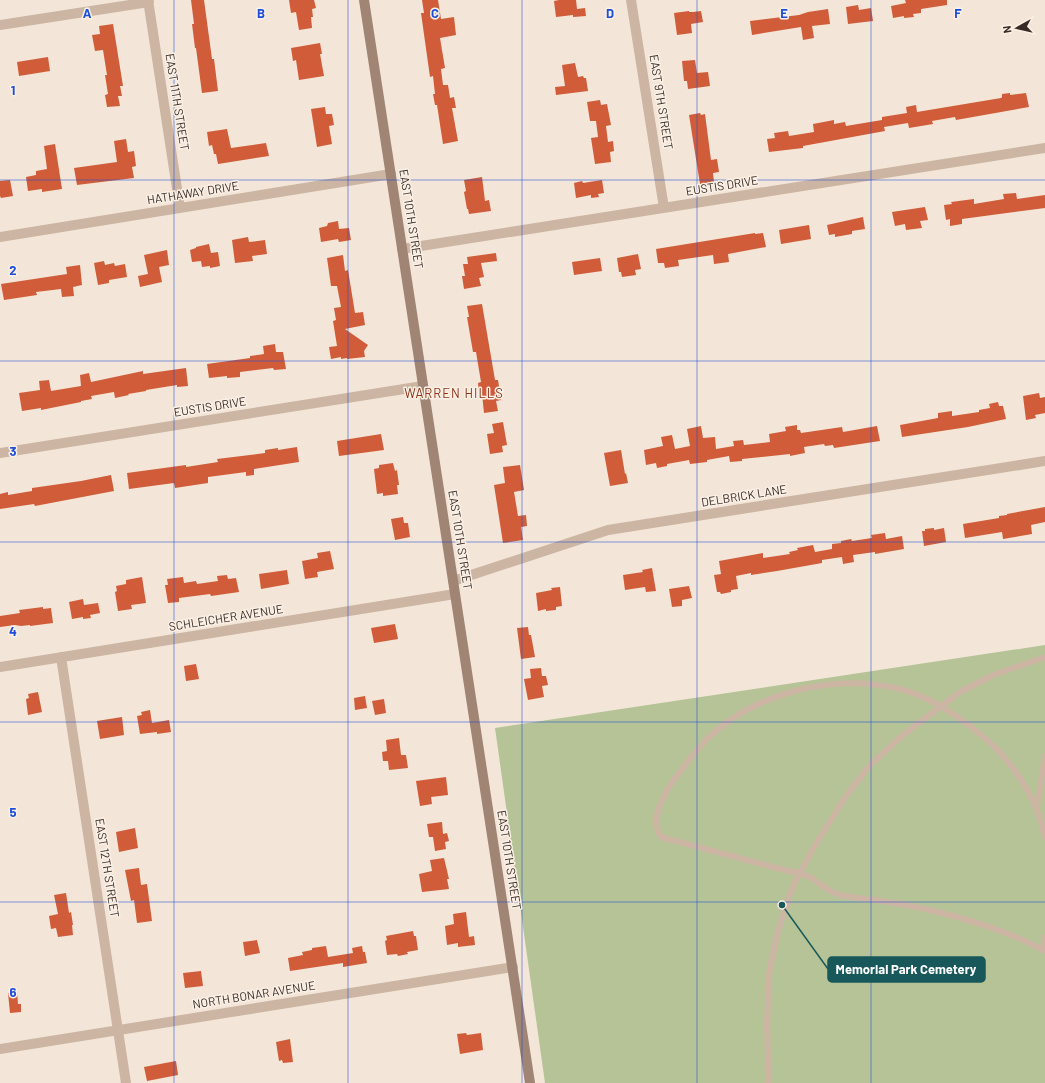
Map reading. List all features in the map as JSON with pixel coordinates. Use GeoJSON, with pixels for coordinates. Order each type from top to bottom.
{"type":"FeatureCollection","features":[{"type":"Feature","properties":{"kind":"main road","name":"EAST 10TH STREET"},"geometry":{"type":"LineString","coordinates":[[364,0],[530,1083]]}},
{"type":"Feature","properties":{"kind":"street","name":"EAST 9TH STREET"},"geometry":{"type":"LineString","coordinates":[[631,0],[664,208]]}},
{"type":"Feature","properties":{"kind":"street"},"geometry":{"type":"LineString","coordinates":[[0,25],[148,1]]}},
{"type":"Feature","properties":{"kind":"street","name":"EAST 11TH STREET"},"geometry":{"type":"LineString","coordinates":[[148,1],[180,208]]}},
{"type":"Feature","properties":{"kind":"street","name":"EUSTIS DRIVE"},"geometry":{"type":"LineString","coordinates":[[402,249],[1045,148]]}},
{"type":"Feature","properties":{"kind":"street","name":"HATHAWAY DRIVE"},"geometry":{"type":"LineString","coordinates":[[0,236],[391,174]]}},
{"type":"Feature","properties":{"kind":"street","name":"EUSTIS DRIVE"},"geometry":{"type":"LineString","coordinates":[[0,453],[423,386]]}},
{"type":"Feature","properties":{"kind":"street","name":"DELBRICK LANE"},"geometry":{"type":"LineString","coordinates":[[453,581],[608,530],[1045,461]]}},
{"type":"Feature","properties":{"kind":"street","name":"SCHLEICHER AVENUE"},"geometry":{"type":"LineString","coordinates":[[0,667],[455,594]]}},
{"type":"Feature","properties":{"kind":"street","name":"EAST 12TH STREET"},"geometry":{"type":"LineString","coordinates":[[61,657],[126,1083]]}},
{"type":"Feature","properties":{"kind":"street","name":"NORTH BONAR AVENUE"},"geometry":{"type":"LineString","coordinates":[[0,1049],[513,967]]}},
{"type":"Feature","properties":{"kind":"lane"},"geometry":{"type":"LineString","coordinates":[[769,1083],[766,1026],[769,974],[778,931],[793,886],[814,847],[846,796],[870,765],[903,735],[960,692],[993,675],[1045,657]]}},
{"type":"Feature","properties":{"kind":"lane"},"geometry":{"type":"LineString","coordinates":[[1045,837],[1036,807],[1024,784],[991,743],[970,726],[940,706],[911,693],[896,688],[848,684],[817,686],[785,694],[755,706],[722,727],[706,740],[685,764],[666,793],[657,814],[656,823],[657,831],[661,837],[710,851],[800,873],[810,877],[830,891],[840,895],[924,908],[958,917],[994,929],[1044,951],[1045,937]]}},
{"type":"Feature","properties":{"kind":"lane"},"geometry":{"type":"LineString","coordinates":[[1036,807],[1045,756]]}},
{"type":"Feature","properties":{"kind":"green space"},"geometry":{"type":"Polygon","coordinates":[[[1045,645],[1045,1083],[545,1083],[495,728],[1045,645]]]}},
{"type":"Feature","properties":{"kind":"building"},"geometry":{"type":"Polygon","coordinates":[[[191,0],[204,0],[218,91],[202,93],[192,24],[194,24],[191,0]]]}},
{"type":"Feature","properties":{"kind":"building"},"geometry":{"type":"Polygon","coordinates":[[[289,0],[314,0],[316,8],[312,9],[312,28],[299,30],[296,12],[291,13],[289,0]]]}},
{"type":"Feature","properties":{"kind":"building"},"geometry":{"type":"Polygon","coordinates":[[[422,0],[438,0],[441,19],[454,17],[456,35],[440,38],[445,68],[441,69],[443,85],[448,85],[450,98],[454,97],[456,108],[452,108],[458,141],[443,144],[437,105],[435,105],[433,94],[435,94],[433,76],[430,77],[421,13],[424,13],[422,0]]]}},
{"type":"Feature","properties":{"kind":"building"},"geometry":{"type":"Polygon","coordinates":[[[576,0],[577,9],[585,8],[586,16],[573,17],[573,15],[556,17],[554,1],[576,0]]]}},
{"type":"Feature","properties":{"kind":"building"},"geometry":{"type":"Polygon","coordinates":[[[905,0],[947,0],[947,5],[921,9],[921,13],[913,14],[914,17],[904,18],[904,16],[893,18],[891,6],[906,3],[905,0]]]}},
{"type":"Feature","properties":{"kind":"building"},"geometry":{"type":"Polygon","coordinates":[[[858,5],[859,10],[871,8],[873,21],[848,24],[846,7],[858,5]]]}},
{"type":"Feature","properties":{"kind":"building"},"geometry":{"type":"Polygon","coordinates":[[[828,9],[830,24],[812,26],[814,38],[803,40],[801,27],[752,35],[750,21],[799,15],[828,9]]]}},
{"type":"Feature","properties":{"kind":"building"},"geometry":{"type":"Polygon","coordinates":[[[701,11],[703,22],[691,24],[692,33],[677,35],[674,13],[701,11]]]}},
{"type":"Feature","properties":{"kind":"building"},"geometry":{"type":"Polygon","coordinates":[[[113,24],[123,86],[120,86],[122,96],[118,96],[120,106],[107,107],[105,95],[108,94],[105,75],[107,75],[103,50],[95,51],[92,35],[100,34],[99,26],[113,24]]]}},
{"type":"Feature","properties":{"kind":"building"},"geometry":{"type":"Polygon","coordinates":[[[320,43],[322,54],[320,54],[324,76],[299,80],[296,60],[293,61],[291,48],[320,43]]]}},
{"type":"Feature","properties":{"kind":"building"},"geometry":{"type":"Polygon","coordinates":[[[48,57],[50,71],[19,76],[17,62],[48,57]]]}},
{"type":"Feature","properties":{"kind":"building"},"geometry":{"type":"Polygon","coordinates":[[[695,60],[697,73],[708,72],[710,86],[688,89],[687,81],[684,81],[682,61],[695,60]]]}},
{"type":"Feature","properties":{"kind":"building"},"geometry":{"type":"Polygon","coordinates":[[[575,63],[578,77],[583,76],[586,78],[588,91],[556,95],[555,87],[565,86],[562,65],[575,63]]]}},
{"type":"Feature","properties":{"kind":"building"},"geometry":{"type":"Polygon","coordinates":[[[1010,93],[1010,95],[1026,93],[1029,107],[956,120],[955,117],[932,121],[933,124],[909,128],[908,123],[884,127],[885,131],[803,146],[803,148],[769,152],[767,139],[775,138],[774,133],[788,131],[789,136],[814,132],[813,124],[834,120],[834,124],[845,122],[846,126],[882,120],[882,117],[907,113],[906,107],[916,105],[917,112],[1001,98],[1002,94],[1010,93]]]}},
{"type":"Feature","properties":{"kind":"building"},"geometry":{"type":"Polygon","coordinates":[[[600,100],[601,105],[607,104],[611,125],[606,126],[608,142],[613,141],[614,151],[610,152],[611,162],[595,164],[591,138],[598,137],[596,121],[590,121],[587,102],[600,100]]]}},
{"type":"Feature","properties":{"kind":"building"},"geometry":{"type":"Polygon","coordinates":[[[325,107],[326,114],[332,114],[334,125],[329,126],[332,144],[317,147],[311,109],[325,107]]]}},
{"type":"Feature","properties":{"kind":"building"},"geometry":{"type":"Polygon","coordinates":[[[700,113],[701,115],[705,114],[711,160],[717,159],[719,172],[713,173],[714,182],[700,184],[689,115],[700,113]]]}},
{"type":"Feature","properties":{"kind":"building"},"geometry":{"type":"Polygon","coordinates":[[[227,129],[231,148],[266,143],[269,156],[218,164],[212,145],[209,146],[207,132],[227,129]]]}},
{"type":"Feature","properties":{"kind":"building"},"geometry":{"type":"Polygon","coordinates":[[[126,139],[128,152],[134,151],[136,166],[132,167],[134,178],[77,185],[74,168],[117,162],[114,141],[126,139]]]}},
{"type":"Feature","properties":{"kind":"building"},"geometry":{"type":"Polygon","coordinates":[[[55,144],[62,189],[42,192],[42,189],[28,191],[26,177],[36,175],[36,171],[47,169],[44,146],[55,144]]]}},
{"type":"Feature","properties":{"kind":"building"},"geometry":{"type":"Polygon","coordinates":[[[482,177],[485,201],[489,200],[491,211],[469,214],[464,192],[466,191],[464,180],[482,177]]]}},
{"type":"Feature","properties":{"kind":"building"},"geometry":{"type":"Polygon","coordinates":[[[10,180],[13,196],[1,198],[0,181],[10,180]]]}},
{"type":"Feature","properties":{"kind":"building"},"geometry":{"type":"Polygon","coordinates":[[[602,180],[604,193],[598,194],[599,197],[591,198],[591,195],[576,198],[574,183],[602,180]]]}},
{"type":"Feature","properties":{"kind":"building"},"geometry":{"type":"Polygon","coordinates":[[[1016,193],[1017,199],[1045,195],[1045,208],[962,219],[962,224],[950,226],[950,219],[946,220],[944,205],[952,204],[951,202],[974,199],[974,204],[1004,199],[1003,194],[1016,193]]]}},
{"type":"Feature","properties":{"kind":"building"},"geometry":{"type":"Polygon","coordinates":[[[925,207],[928,220],[920,221],[922,228],[906,230],[905,224],[895,226],[892,212],[925,207]]]}},
{"type":"Feature","properties":{"kind":"building"},"geometry":{"type":"Polygon","coordinates":[[[863,217],[865,229],[852,231],[852,234],[835,237],[835,234],[829,235],[827,225],[863,217]]]}},
{"type":"Feature","properties":{"kind":"building"},"geometry":{"type":"Polygon","coordinates":[[[338,221],[339,229],[349,228],[351,240],[339,242],[338,239],[321,242],[319,228],[327,226],[328,223],[338,221]]]}},
{"type":"Feature","properties":{"kind":"building"},"geometry":{"type":"Polygon","coordinates":[[[809,225],[811,239],[781,244],[779,230],[809,225]]]}},
{"type":"Feature","properties":{"kind":"building"},"geometry":{"type":"Polygon","coordinates":[[[763,233],[766,247],[728,254],[729,262],[714,264],[713,255],[678,260],[679,266],[665,268],[664,263],[658,263],[656,249],[763,233]]]}},
{"type":"Feature","properties":{"kind":"building"},"geometry":{"type":"Polygon","coordinates":[[[248,237],[249,242],[265,240],[267,254],[252,256],[253,261],[235,263],[232,240],[248,237]]]}},
{"type":"Feature","properties":{"kind":"building"},"geometry":{"type":"Polygon","coordinates":[[[209,244],[211,253],[218,252],[220,266],[210,268],[210,266],[202,267],[201,261],[192,262],[190,250],[209,244]]]}},
{"type":"Feature","properties":{"kind":"building"},"geometry":{"type":"Polygon","coordinates":[[[167,250],[169,265],[159,267],[162,282],[140,287],[138,276],[148,274],[144,255],[167,250]]]}},
{"type":"Feature","properties":{"kind":"building"},"geometry":{"type":"Polygon","coordinates":[[[496,253],[497,261],[481,263],[484,277],[479,278],[481,286],[464,289],[462,276],[465,276],[463,264],[468,264],[467,257],[496,253]]]}},
{"type":"Feature","properties":{"kind":"building"},"geometry":{"type":"Polygon","coordinates":[[[638,254],[641,269],[635,270],[636,275],[622,277],[621,272],[619,272],[617,258],[638,254]]]}},
{"type":"Feature","properties":{"kind":"building"},"geometry":{"type":"Polygon","coordinates":[[[343,255],[345,271],[348,270],[355,313],[363,312],[365,325],[345,329],[368,345],[364,351],[365,357],[341,359],[341,357],[331,359],[329,347],[337,346],[333,321],[336,320],[334,308],[341,307],[337,286],[331,286],[327,258],[343,255]]]}},
{"type":"Feature","properties":{"kind":"building"},"geometry":{"type":"Polygon","coordinates":[[[600,258],[602,271],[574,275],[572,262],[600,258]]]}},
{"type":"Feature","properties":{"kind":"building"},"geometry":{"type":"Polygon","coordinates":[[[104,261],[105,265],[114,263],[115,266],[125,264],[127,277],[109,280],[109,283],[98,285],[94,263],[104,261]]]}},
{"type":"Feature","properties":{"kind":"building"},"geometry":{"type":"Polygon","coordinates":[[[80,265],[82,285],[73,287],[74,296],[62,297],[61,289],[36,292],[37,295],[4,300],[1,284],[67,274],[66,267],[80,265]]]}},
{"type":"Feature","properties":{"kind":"building"},"geometry":{"type":"Polygon","coordinates":[[[482,304],[495,380],[498,380],[501,400],[496,401],[498,411],[484,413],[482,394],[479,394],[478,383],[481,382],[476,352],[473,352],[467,317],[469,317],[467,306],[482,304]]]}},
{"type":"Feature","properties":{"kind":"building"},"geometry":{"type":"Polygon","coordinates":[[[275,344],[276,352],[283,352],[286,369],[274,370],[273,368],[240,372],[240,377],[227,378],[227,376],[209,378],[207,364],[250,358],[250,356],[264,354],[263,346],[275,344]]]}},
{"type":"Feature","properties":{"kind":"building"},"geometry":{"type":"Polygon","coordinates":[[[186,368],[188,386],[177,387],[177,385],[146,390],[115,398],[114,392],[91,396],[92,399],[81,402],[41,410],[41,408],[22,411],[19,393],[40,390],[39,381],[49,380],[51,391],[81,386],[80,375],[89,373],[91,382],[143,371],[143,374],[186,368]]]}},
{"type":"Feature","properties":{"kind":"building"},"geometry":{"type":"Polygon","coordinates":[[[1039,393],[1040,398],[1045,397],[1045,413],[1035,415],[1036,418],[1026,420],[1023,396],[1039,393]]]}},
{"type":"Feature","properties":{"kind":"building"},"geometry":{"type":"Polygon","coordinates":[[[998,402],[999,406],[1003,406],[1006,419],[968,427],[902,437],[900,425],[938,418],[938,413],[952,411],[952,416],[979,412],[979,410],[990,408],[989,404],[998,402]]]}},
{"type":"Feature","properties":{"kind":"building"},"geometry":{"type":"Polygon","coordinates":[[[503,422],[507,445],[502,446],[503,452],[490,454],[487,434],[494,433],[492,424],[503,422]]]}},
{"type":"Feature","properties":{"kind":"building"},"geometry":{"type":"Polygon","coordinates":[[[797,425],[797,430],[800,430],[801,433],[842,427],[843,432],[877,426],[880,441],[834,448],[833,445],[825,446],[824,444],[804,447],[805,453],[790,456],[790,454],[742,459],[742,461],[730,462],[729,456],[707,460],[707,462],[690,464],[689,460],[667,464],[667,466],[657,468],[656,463],[646,465],[644,450],[663,446],[661,437],[672,435],[675,449],[690,446],[687,429],[701,426],[703,438],[715,437],[716,449],[734,446],[733,441],[743,440],[744,445],[770,442],[769,434],[786,431],[785,427],[797,425]]]}},
{"type":"Feature","properties":{"kind":"building"},"geometry":{"type":"Polygon","coordinates":[[[381,434],[384,450],[339,456],[337,441],[381,434]]]}},
{"type":"Feature","properties":{"kind":"building"},"geometry":{"type":"Polygon","coordinates":[[[297,447],[299,462],[254,469],[254,475],[246,476],[246,472],[208,477],[208,483],[175,488],[174,483],[129,489],[127,473],[186,465],[186,467],[218,462],[217,459],[265,453],[265,450],[278,448],[278,450],[297,447]]]}},
{"type":"Feature","properties":{"kind":"building"},"geometry":{"type":"Polygon","coordinates":[[[621,450],[628,483],[610,486],[604,453],[621,450]]]}},
{"type":"Feature","properties":{"kind":"building"},"geometry":{"type":"Polygon","coordinates":[[[393,463],[395,471],[397,470],[399,485],[397,485],[398,494],[383,496],[383,493],[377,494],[374,469],[379,468],[379,465],[393,463]]]}},
{"type":"Feature","properties":{"kind":"building"},"geometry":{"type":"Polygon","coordinates":[[[520,465],[524,490],[514,492],[518,516],[526,515],[527,526],[521,527],[523,540],[503,543],[494,485],[505,483],[503,467],[520,465]]]}},
{"type":"Feature","properties":{"kind":"building"},"geometry":{"type":"Polygon","coordinates":[[[111,475],[114,491],[35,506],[34,504],[0,509],[0,494],[8,492],[8,495],[32,491],[32,488],[111,475]]]}},
{"type":"Feature","properties":{"kind":"building"},"geometry":{"type":"Polygon","coordinates":[[[1045,507],[1045,522],[1031,525],[1032,534],[1003,539],[1002,532],[965,538],[963,524],[999,518],[999,516],[1007,514],[1045,507]]]}},
{"type":"Feature","properties":{"kind":"building"},"geometry":{"type":"Polygon","coordinates":[[[403,517],[404,523],[408,523],[410,537],[395,540],[391,519],[403,517]]]}},
{"type":"Feature","properties":{"kind":"building"},"geometry":{"type":"Polygon","coordinates":[[[934,528],[934,530],[944,528],[946,542],[924,546],[922,531],[925,531],[925,529],[934,528]]]}},
{"type":"Feature","properties":{"kind":"building"},"geometry":{"type":"Polygon","coordinates":[[[885,533],[886,539],[902,536],[904,549],[875,554],[875,552],[853,555],[854,562],[843,564],[842,557],[822,560],[822,563],[751,575],[751,573],[736,576],[738,589],[721,594],[720,592],[717,592],[714,575],[721,574],[719,561],[763,553],[763,558],[790,554],[789,552],[798,550],[797,548],[813,545],[815,552],[832,549],[832,544],[841,543],[841,541],[872,538],[871,535],[885,533]]]}},
{"type":"Feature","properties":{"kind":"building"},"geometry":{"type":"Polygon","coordinates":[[[330,551],[334,569],[317,572],[318,577],[305,579],[302,561],[318,558],[317,553],[330,551]]]}},
{"type":"Feature","properties":{"kind":"building"},"geometry":{"type":"Polygon","coordinates":[[[652,568],[656,591],[646,592],[645,587],[625,590],[623,575],[643,572],[642,570],[652,568]]]}},
{"type":"Feature","properties":{"kind":"building"},"geometry":{"type":"Polygon","coordinates":[[[287,570],[289,584],[261,589],[259,574],[287,570]]]}},
{"type":"Feature","properties":{"kind":"building"},"geometry":{"type":"Polygon","coordinates":[[[227,575],[228,579],[236,578],[239,592],[179,598],[179,602],[168,603],[165,585],[168,585],[167,579],[183,577],[184,583],[196,581],[197,584],[218,581],[217,576],[227,575]]]}},
{"type":"Feature","properties":{"kind":"building"},"geometry":{"type":"Polygon","coordinates":[[[142,577],[146,603],[131,605],[132,609],[118,611],[115,592],[117,591],[116,586],[126,584],[126,580],[142,577]]]}},
{"type":"Feature","properties":{"kind":"building"},"geometry":{"type":"Polygon","coordinates":[[[689,586],[692,598],[682,600],[682,606],[672,607],[669,589],[689,586]]]}},
{"type":"Feature","properties":{"kind":"building"},"geometry":{"type":"Polygon","coordinates":[[[560,587],[562,606],[556,607],[556,610],[546,611],[546,609],[538,611],[536,593],[552,590],[551,588],[560,587]]]}},
{"type":"Feature","properties":{"kind":"building"},"geometry":{"type":"Polygon","coordinates":[[[83,599],[84,605],[98,603],[100,613],[90,615],[91,618],[83,619],[83,617],[72,619],[69,602],[83,599]]]}},
{"type":"Feature","properties":{"kind":"building"},"geometry":{"type":"Polygon","coordinates":[[[43,607],[43,609],[51,608],[53,623],[30,626],[15,625],[0,627],[0,616],[20,613],[19,610],[43,607]]]}},
{"type":"Feature","properties":{"kind":"building"},"geometry":{"type":"Polygon","coordinates":[[[395,624],[398,639],[374,643],[371,628],[395,624]]]}},
{"type":"Feature","properties":{"kind":"building"},"geometry":{"type":"Polygon","coordinates":[[[528,627],[535,657],[521,659],[517,628],[528,627]]]}},
{"type":"Feature","properties":{"kind":"building"},"geometry":{"type":"Polygon","coordinates":[[[196,664],[199,679],[186,681],[184,666],[196,664]]]}},
{"type":"Feature","properties":{"kind":"building"},"geometry":{"type":"Polygon","coordinates":[[[541,668],[542,676],[546,676],[548,685],[542,686],[544,697],[528,700],[524,679],[531,678],[530,669],[541,668]]]}},
{"type":"Feature","properties":{"kind":"building"},"geometry":{"type":"Polygon","coordinates":[[[38,692],[42,712],[28,715],[26,699],[29,698],[28,694],[38,692]]]}},
{"type":"Feature","properties":{"kind":"building"},"geometry":{"type":"Polygon","coordinates":[[[365,696],[367,708],[355,710],[354,698],[365,696]]]}},
{"type":"Feature","properties":{"kind":"building"},"geometry":{"type":"Polygon","coordinates":[[[384,699],[386,713],[375,715],[372,701],[384,699]]]}},
{"type":"Feature","properties":{"kind":"building"},"geometry":{"type":"Polygon","coordinates":[[[150,710],[152,723],[169,720],[171,732],[140,734],[137,716],[142,715],[141,712],[150,710]]]}},
{"type":"Feature","properties":{"kind":"building"},"geometry":{"type":"Polygon","coordinates":[[[122,717],[124,735],[100,739],[97,721],[122,717]]]}},
{"type":"Feature","properties":{"kind":"building"},"geometry":{"type":"Polygon","coordinates":[[[399,738],[401,755],[406,755],[408,768],[389,770],[388,761],[383,761],[382,752],[387,751],[386,740],[399,738]]]}},
{"type":"Feature","properties":{"kind":"building"},"geometry":{"type":"Polygon","coordinates":[[[446,777],[448,795],[431,797],[432,804],[420,806],[416,781],[446,777]]]}},
{"type":"Feature","properties":{"kind":"building"},"geometry":{"type":"Polygon","coordinates":[[[442,822],[443,834],[447,833],[449,841],[445,842],[446,849],[435,851],[433,837],[429,837],[427,824],[442,822]]]}},
{"type":"Feature","properties":{"kind":"building"},"geometry":{"type":"Polygon","coordinates":[[[135,828],[138,848],[119,852],[116,832],[135,828]]]}},
{"type":"Feature","properties":{"kind":"building"},"geometry":{"type":"Polygon","coordinates":[[[444,858],[449,879],[447,879],[449,889],[422,892],[419,874],[432,871],[430,860],[444,858]]]}},
{"type":"Feature","properties":{"kind":"building"},"geometry":{"type":"Polygon","coordinates":[[[139,868],[141,885],[147,884],[152,921],[137,923],[134,900],[131,901],[125,870],[139,868]]]}},
{"type":"Feature","properties":{"kind":"building"},"geometry":{"type":"Polygon","coordinates":[[[66,893],[69,913],[71,912],[73,935],[58,937],[56,928],[51,929],[49,916],[58,914],[54,895],[66,893]]]}},
{"type":"Feature","properties":{"kind":"building"},"geometry":{"type":"Polygon","coordinates":[[[466,912],[469,937],[474,936],[475,945],[458,947],[458,943],[447,945],[445,926],[454,924],[453,914],[466,912]]]}},
{"type":"Feature","properties":{"kind":"building"},"geometry":{"type":"Polygon","coordinates":[[[413,931],[414,936],[416,936],[418,950],[407,952],[408,954],[398,956],[397,954],[387,955],[385,941],[387,940],[386,936],[413,931]]]}},
{"type":"Feature","properties":{"kind":"building"},"geometry":{"type":"Polygon","coordinates":[[[257,940],[260,953],[245,956],[243,942],[257,940]]]}},
{"type":"Feature","properties":{"kind":"building"},"geometry":{"type":"Polygon","coordinates":[[[326,946],[328,957],[353,953],[352,948],[362,946],[367,963],[343,967],[343,963],[290,971],[288,958],[303,955],[302,952],[312,950],[312,948],[326,946]]]}},
{"type":"Feature","properties":{"kind":"building"},"geometry":{"type":"Polygon","coordinates":[[[201,971],[203,986],[185,988],[183,973],[201,971]]]}},
{"type":"Feature","properties":{"kind":"building"},"geometry":{"type":"Polygon","coordinates":[[[17,991],[18,1004],[21,1004],[21,1012],[10,1013],[8,993],[17,991]]]}},
{"type":"Feature","properties":{"kind":"building"},"geometry":{"type":"Polygon","coordinates":[[[466,1033],[467,1035],[481,1033],[483,1050],[460,1054],[457,1034],[466,1033]]]}},
{"type":"Feature","properties":{"kind":"building"},"geometry":{"type":"Polygon","coordinates":[[[290,1039],[293,1062],[283,1063],[282,1060],[279,1061],[276,1042],[290,1039]]]}},
{"type":"Feature","properties":{"kind":"building"},"geometry":{"type":"Polygon","coordinates":[[[176,1061],[178,1075],[147,1081],[144,1067],[176,1061]]]}},
{"type":"Feature","properties":{"kind":"place","name":"Memorial Park Cemetery"},"geometry":{"type":"Point","coordinates":[782,905]}},
{"type":"Feature","properties":{"kind":"district","name":"WARREN HILLS"},"geometry":{"type":"Point","coordinates":[454,393]}}]}
